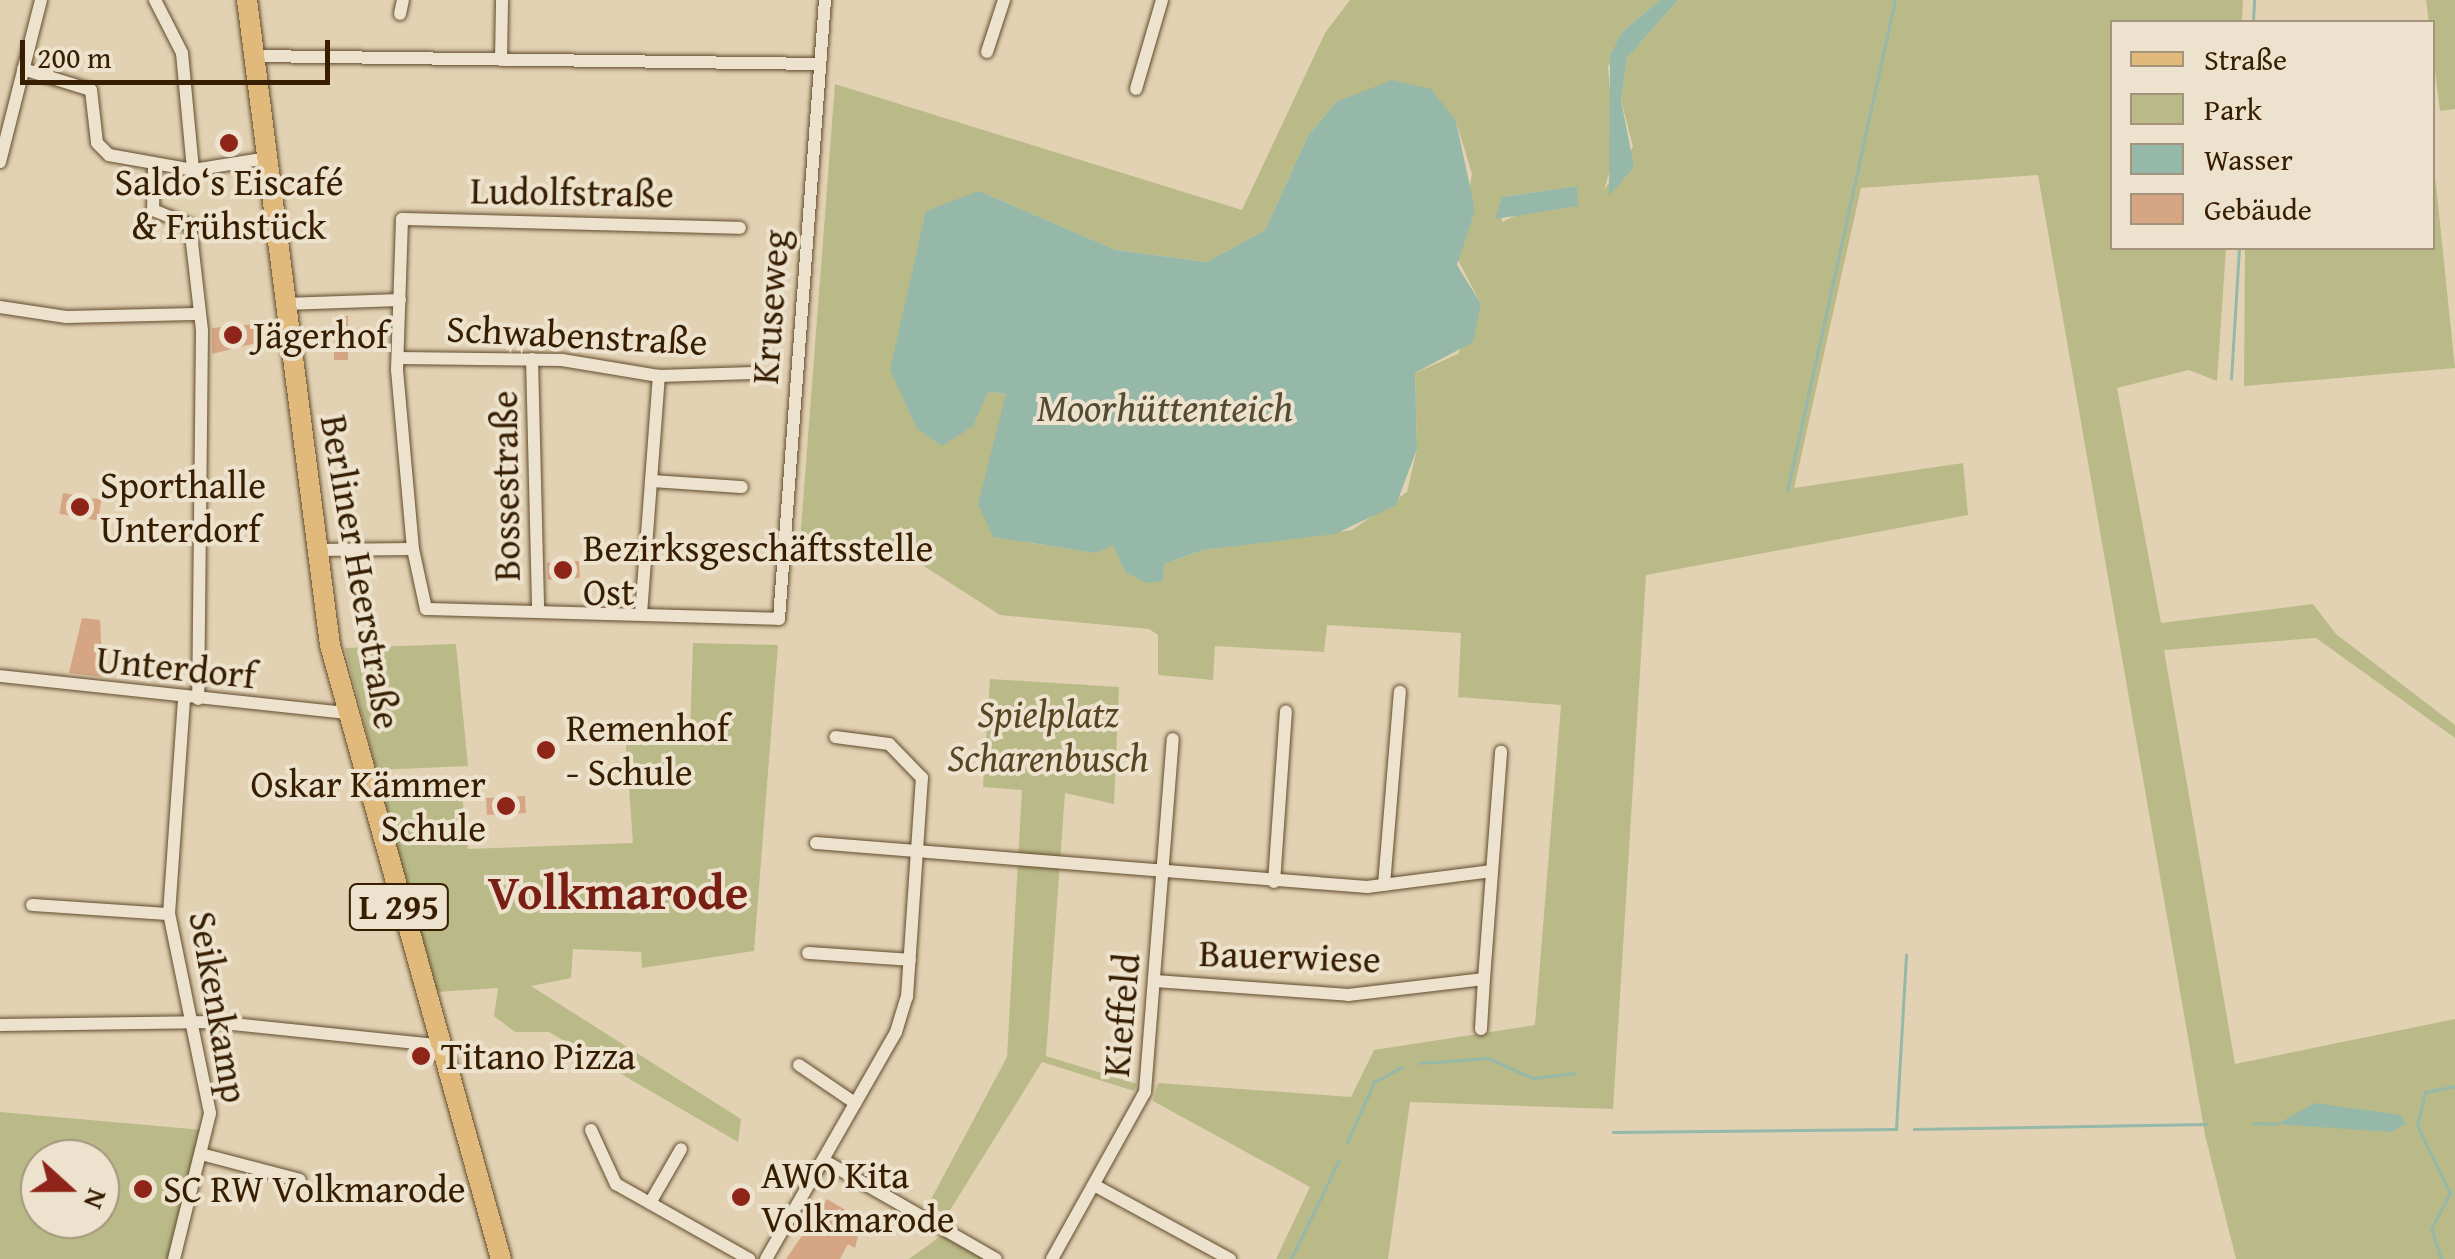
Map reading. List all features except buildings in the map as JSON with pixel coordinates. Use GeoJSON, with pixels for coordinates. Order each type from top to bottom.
{"type":"FeatureCollection","features":[{"type":"Feature","properties":{"kind":"main road","name":"Berliner Heerstraße"},"geometry":{"type":"LineString","coordinates":[[247,0],[314,550],[346,714],[436,1045],[501,1259]]}},
{"type":"Feature","properties":{"kind":"street"},"geometry":{"type":"LineString","coordinates":[[0,162],[41,0]]}},
{"type":"Feature","properties":{"kind":"street"},"geometry":{"type":"LineString","coordinates":[[155,0],[182,53],[193,170]]}},
{"type":"Feature","properties":{"kind":"street"},"geometry":{"type":"LineString","coordinates":[[501,60],[502,0]]}},
{"type":"Feature","properties":{"kind":"street","name":"Kruseweg"},"geometry":{"type":"LineString","coordinates":[[641,614],[779,618],[824,0]]}},
{"type":"Feature","properties":{"kind":"street"},"geometry":{"type":"LineString","coordinates":[[987,52],[1004,0]]}},
{"type":"Feature","properties":{"kind":"street"},"geometry":{"type":"LineString","coordinates":[[1136,89],[1162,0]]}},
{"type":"Feature","properties":{"kind":"street"},"geometry":{"type":"LineString","coordinates":[[255,56],[820,64]]}},
{"type":"Feature","properties":{"kind":"street"},"geometry":{"type":"LineString","coordinates":[[23,69],[91,90],[97,144],[118,160],[193,170],[267,158]]}},
{"type":"Feature","properties":{"kind":"street","name":"Seikenkamp"},"geometry":{"type":"LineString","coordinates":[[154,167],[152,210],[190,225],[194,314],[202,330],[191,700],[169,914],[190,1025],[210,1101],[202,1154],[174,1259]]}},
{"type":"Feature","properties":{"kind":"street","name":"Ludolfstraße"},"geometry":{"type":"LineString","coordinates":[[400,300],[402,219],[740,228]]}},
{"type":"Feature","properties":{"kind":"street"},"geometry":{"type":"LineString","coordinates":[[284,304],[400,300],[398,358],[413,549],[426,608],[641,614],[658,376]]}},
{"type":"Feature","properties":{"kind":"street"},"geometry":{"type":"LineString","coordinates":[[0,307],[66,317],[194,314]]}},
{"type":"Feature","properties":{"kind":"street","name":"Schwabenstraße"},"geometry":{"type":"LineString","coordinates":[[398,358],[532,359],[658,376],[753,373]]}},
{"type":"Feature","properties":{"kind":"street","name":"Bossestraße"},"geometry":{"type":"LineString","coordinates":[[532,359],[538,610]]}},
{"type":"Feature","properties":{"kind":"street"},"geometry":{"type":"LineString","coordinates":[[652,481],[742,488]]}},
{"type":"Feature","properties":{"kind":"street"},"geometry":{"type":"LineString","coordinates":[[314,550],[413,549]]}},
{"type":"Feature","properties":{"kind":"street","name":"Unterdorf"},"geometry":{"type":"LineString","coordinates":[[0,676],[191,700],[346,714]]}},
{"type":"Feature","properties":{"kind":"street"},"geometry":{"type":"LineString","coordinates":[[1384,885],[1400,692]]}},
{"type":"Feature","properties":{"kind":"street"},"geometry":{"type":"LineString","coordinates":[[1274,882],[1286,712]]}},
{"type":"Feature","properties":{"kind":"street"},"geometry":{"type":"LineString","coordinates":[[766,1259],[904,1017],[919,851],[918,766],[889,744],[835,737]]}},
{"type":"Feature","properties":{"kind":"street","name":"Kieffeld"},"geometry":{"type":"LineString","coordinates":[[1052,1259],[1146,1092],[1173,739]]}},
{"type":"Feature","properties":{"kind":"street"},"geometry":{"type":"LineString","coordinates":[[1480,1029],[1501,752]]}},
{"type":"Feature","properties":{"kind":"street"},"geometry":{"type":"LineString","coordinates":[[816,843],[1274,882],[1384,885],[1492,872]]}},
{"type":"Feature","properties":{"kind":"street"},"geometry":{"type":"LineString","coordinates":[[32,904],[169,914]]}},
{"type":"Feature","properties":{"kind":"street"},"geometry":{"type":"LineString","coordinates":[[808,953],[910,960]]}},
{"type":"Feature","properties":{"kind":"street","name":"Bauerwiese"},"geometry":{"type":"LineString","coordinates":[[1155,981],[1348,995],[1484,979]]}},
{"type":"Feature","properties":{"kind":"street"},"geometry":{"type":"LineString","coordinates":[[0,1025],[190,1025],[436,1045]]}},
{"type":"Feature","properties":{"kind":"street"},"geometry":{"type":"LineString","coordinates":[[799,1065],[855,1103]]}},
{"type":"Feature","properties":{"kind":"street"},"geometry":{"type":"LineString","coordinates":[[591,1130],[605,1174],[749,1259]]}},
{"type":"Feature","properties":{"kind":"street"},"geometry":{"type":"LineString","coordinates":[[650,1203],[682,1149]]}},
{"type":"Feature","properties":{"kind":"street"},"geometry":{"type":"LineString","coordinates":[[202,1154],[300,1180]]}},
{"type":"Feature","properties":{"kind":"street"},"geometry":{"type":"LineString","coordinates":[[823,1160],[996,1259]]}},
{"type":"Feature","properties":{"kind":"street"},"geometry":{"type":"LineString","coordinates":[[1094,1186],[1230,1259]]}},
{"type":"Feature","properties":{"kind":"green space"},"geometry":{"type":"Polygon","coordinates":[[[1350,0],[1660,0],[1622,32],[1608,67],[1615,154],[1604,190],[1633,147],[1621,100],[1627,58],[1678,0],[2243,0],[2242,20],[2110,20],[2110,250],[2226,250],[2217,381],[2189,370],[2117,388],[2161,623],[2313,604],[2336,634],[2455,725],[2455,738],[2316,638],[2164,650],[2235,1064],[2455,1019],[2455,1259],[2236,1259],[2205,1135],[2038,175],[1861,188],[1794,488],[1963,463],[1968,515],[1646,575],[1613,1109],[1410,1102],[1388,1259],[1276,1259],[1310,1187],[1153,1101],[1158,1083],[1351,1097],[1374,1050],[1535,1025],[1561,705],[1458,697],[1461,633],[1327,625],[1324,652],[1215,646],[1213,680],[1158,675],[1158,635],[1149,629],[1000,615],[902,552],[800,541],[835,84],[1242,210],[1325,33],[1350,0]],[[1336,102],[1308,136],[1265,230],[1207,262],[1116,250],[979,191],[988,392],[1006,394],[1007,406],[979,504],[1024,542],[1096,552],[1113,545],[1125,572],[1163,580],[1164,564],[1203,550],[1352,530],[1407,492],[1417,449],[1415,373],[1458,354],[1481,304],[1456,256],[1472,174],[1456,121],[1336,102]],[[1577,186],[1502,197],[1502,222],[1577,186]]]}},
{"type":"Feature","properties":{"kind":"green space"},"geometry":{"type":"Polygon","coordinates":[[[2426,0],[2455,0],[2455,109],[2440,111],[2435,20],[2429,20],[2426,0]]]}},
{"type":"Feature","properties":{"kind":"green space"},"geometry":{"type":"Polygon","coordinates":[[[2435,175],[2455,368],[2244,386],[2245,250],[2435,250],[2435,175]]]}},
{"type":"Feature","properties":{"kind":"green space"},"geometry":{"type":"Polygon","coordinates":[[[693,643],[778,645],[754,951],[642,968],[641,952],[573,949],[571,978],[531,986],[741,1119],[738,1142],[549,1032],[515,1032],[494,1016],[498,988],[437,992],[378,781],[447,778],[461,786],[468,849],[633,843],[625,732],[690,733],[693,643]]]}},
{"type":"Feature","properties":{"kind":"green space"},"geometry":{"type":"Polygon","coordinates":[[[456,644],[468,766],[376,770],[345,648],[456,644]]]}},
{"type":"Feature","properties":{"kind":"green space","name":"Spielplatz Scharenbusch"},"geometry":{"type":"Polygon","coordinates":[[[990,679],[1119,687],[1114,804],[1065,793],[1046,1056],[1137,1084],[1134,1091],[1042,1062],[947,1215],[928,1205],[1007,1057],[1022,790],[983,787],[990,679]]]}},
{"type":"Feature","properties":{"kind":"green space","name":"SC RW Volkmarode"},"geometry":{"type":"Polygon","coordinates":[[[0,1112],[203,1130],[170,1259],[0,1259],[0,1112]]]}},
{"type":"Feature","properties":{"kind":"green space"},"geometry":{"type":"Polygon","coordinates":[[[942,1235],[985,1259],[909,1259],[942,1235]]]}},
{"type":"Feature","properties":{"kind":"water"},"geometry":{"type":"Polygon","coordinates":[[[1660,0],[1678,0],[1627,58],[1621,100],[1634,167],[1609,196],[1610,56],[1622,32],[1660,0]]]}},
{"type":"Feature","properties":{"kind":"water","name":"Moorhüttenteich"},"geometry":{"type":"Polygon","coordinates":[[[1392,80],[1431,89],[1456,121],[1475,210],[1457,265],[1481,304],[1473,342],[1415,373],[1417,449],[1396,505],[1335,534],[1203,550],[1164,564],[1163,581],[1147,583],[1125,572],[1113,545],[1096,553],[993,537],[978,504],[1006,394],[988,392],[973,426],[942,446],[917,429],[890,370],[926,211],[979,191],[1116,250],[1207,262],[1265,230],[1308,136],[1336,102],[1392,80]]]}},
{"type":"Feature","properties":{"kind":"water"},"geometry":{"type":"Polygon","coordinates":[[[1577,186],[1578,206],[1495,219],[1502,197],[1577,186]]]}},
{"type":"Feature","properties":{"kind":"water"},"geometry":{"type":"Polygon","coordinates":[[[2315,1103],[2401,1115],[2406,1124],[2391,1132],[2277,1124],[2315,1103]]]}},
{"type":"Feature","properties":{"kind":"waterway"},"geometry":{"type":"LineString","coordinates":[[1787,491],[1895,0]]}},
{"type":"Feature","properties":{"kind":"waterway"},"geometry":{"type":"LineString","coordinates":[[2253,20],[2254,0]]}},
{"type":"Feature","properties":{"kind":"waterway"},"geometry":{"type":"LineString","coordinates":[[2231,379],[2239,250]]}},
{"type":"Feature","properties":{"kind":"waterway"},"geometry":{"type":"LineString","coordinates":[[1613,1132],[1896,1129],[1906,955]]}},
{"type":"Feature","properties":{"kind":"waterway"},"geometry":{"type":"LineString","coordinates":[[1420,1063],[1488,1058],[1533,1078],[1575,1073]]}},
{"type":"Feature","properties":{"kind":"waterway"},"geometry":{"type":"LineString","coordinates":[[1347,1143],[1374,1082],[1402,1067]]}},
{"type":"Feature","properties":{"kind":"waterway"},"geometry":{"type":"LineString","coordinates":[[2441,1259],[2431,1229],[2450,1194],[2417,1125],[2425,1092],[2455,1086]]}},
{"type":"Feature","properties":{"kind":"waterway"},"geometry":{"type":"LineString","coordinates":[[2254,1123],[2277,1124]]}},
{"type":"Feature","properties":{"kind":"waterway"},"geometry":{"type":"LineString","coordinates":[[1914,1129],[2207,1124]]}},
{"type":"Feature","properties":{"kind":"waterway"},"geometry":{"type":"LineString","coordinates":[[1291,1259],[1339,1160]]}},
{"type":"Feature","properties":{"kind":"place","name":"Saldo‘s Eiscafé & Frühstück"},"geometry":{"type":"Point","coordinates":[229,143]}},
{"type":"Feature","properties":{"kind":"place","name":"Jägerhof"},"geometry":{"type":"Point","coordinates":[233,335]}},
{"type":"Feature","properties":{"kind":"place","name":"Sporthalle Unterdorf"},"geometry":{"type":"Point","coordinates":[80,507]}},
{"type":"Feature","properties":{"kind":"place","name":"Bezirksgeschäftsstelle Ost"},"geometry":{"type":"Point","coordinates":[563,570]}},
{"type":"Feature","properties":{"kind":"place","name":"Remenhof - Schule"},"geometry":{"type":"Point","coordinates":[546,750]}},
{"type":"Feature","properties":{"kind":"place","name":"Oskar Kämmer Schule"},"geometry":{"type":"Point","coordinates":[506,806]}},
{"type":"Feature","properties":{"kind":"place","name":"Titano Pizza"},"geometry":{"type":"Point","coordinates":[421,1056]}},
{"type":"Feature","properties":{"kind":"place","name":"SC RW Volkmarode"},"geometry":{"type":"Point","coordinates":[143,1189]}},
{"type":"Feature","properties":{"kind":"place","name":"AWO Kita Volkmarode"},"geometry":{"type":"Point","coordinates":[741,1197]}},
{"type":"Feature","properties":{"kind":"district","name":"Volkmarode"},"geometry":{"type":"Point","coordinates":[618,892]}}]}
